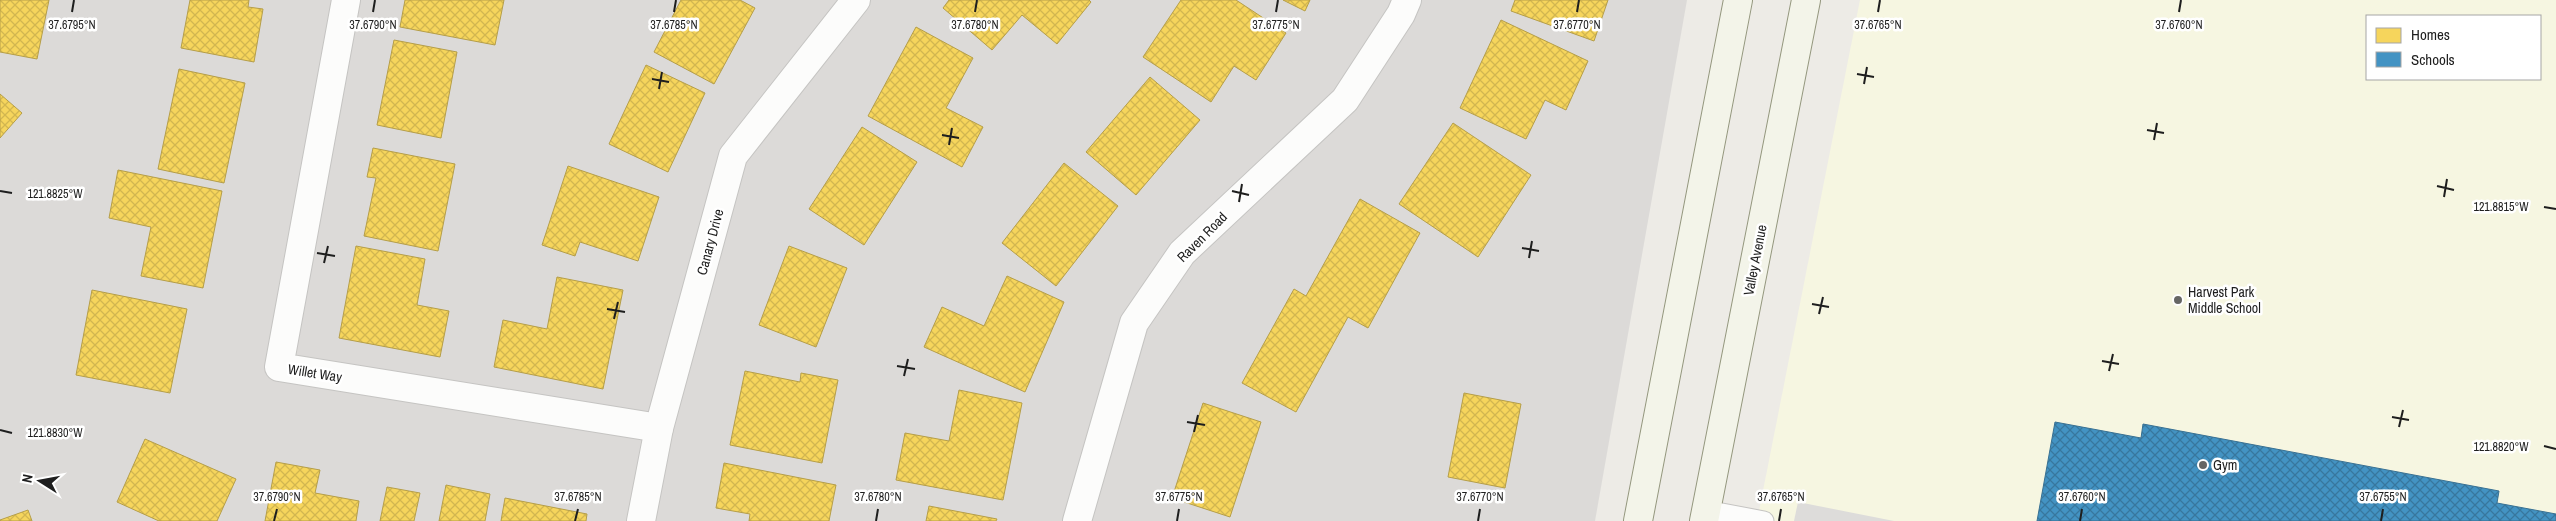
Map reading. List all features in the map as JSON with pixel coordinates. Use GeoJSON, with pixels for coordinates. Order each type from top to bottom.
{"type":"FeatureCollection","features":[{"type":"Feature","properties":{"kind":"main road"},"geometry":{"type":"LineString","coordinates":[[1638,521],[1738,0]]}},
{"type":"Feature","properties":{"kind":"main road","name":"Valley Avenue"},"geometry":{"type":"LineString","coordinates":[[1705,516],[1806,0]]}},
{"type":"Feature","properties":{"kind":"street","name":"Willet Way"},"geometry":{"type":"LineString","coordinates":[[346,0],[279,367],[659,428]]}},
{"type":"Feature","properties":{"kind":"street","name":"Canary Drive"},"geometry":{"type":"LineString","coordinates":[[641,521],[659,428],[733,156],[856,0]]}},
{"type":"Feature","properties":{"kind":"street","name":"Raven Road"},"geometry":{"type":"LineString","coordinates":[[1077,521],[1134,323],[1182,253],[1346,100],[1402,14],[1407,0]]}},
{"type":"Feature","properties":{"kind":"lane"},"geometry":{"type":"LineString","coordinates":[[1705,516],[1764,521]]}},
{"type":"Feature","properties":{"kind":"shaded area"},"geometry":{"type":"Polygon","coordinates":[[[0,0],[1687,0],[1595,521],[0,521],[0,0]]]}},
{"type":"Feature","properties":{"kind":"shaded area","name":"Harvest Park Middle School"},"geometry":{"type":"Polygon","coordinates":[[[1860,0],[2556,0],[2556,521],[1757,521],[1860,0]]]}},
{"type":"Feature","properties":{"kind":"shaded area"},"geometry":{"type":"Polygon","coordinates":[[[1798,502],[1894,521],[1794,521],[1798,502]]]}},
{"type":"Feature","properties":{"kind":"building: Homes"},"geometry":{"type":"Polygon","coordinates":[[[0,0],[49,0],[37,59],[0,52],[0,0]]]}},
{"type":"Feature","properties":{"kind":"building: Homes"},"geometry":{"type":"Polygon","coordinates":[[[190,0],[249,0],[248,7],[263,9],[254,62],[181,48],[190,0]]]}},
{"type":"Feature","properties":{"kind":"building: Homes"},"geometry":{"type":"Polygon","coordinates":[[[405,0],[504,0],[495,45],[400,27],[405,0]]]}},
{"type":"Feature","properties":{"kind":"building: Homes"},"geometry":{"type":"Polygon","coordinates":[[[681,0],[740,0],[755,8],[714,84],[654,52],[681,0]]]}},
{"type":"Feature","properties":{"kind":"building: Homes"},"geometry":{"type":"Polygon","coordinates":[[[949,0],[1089,0],[1091,2],[1057,44],[1022,15],[992,50],[943,8],[949,0]]]}},
{"type":"Feature","properties":{"kind":"building: Homes"},"geometry":{"type":"Polygon","coordinates":[[[1181,0],[1236,0],[1286,33],[1256,80],[1234,66],[1211,102],[1143,57],[1181,0]]]}},
{"type":"Feature","properties":{"kind":"building: Homes"},"geometry":{"type":"Polygon","coordinates":[[[1283,0],[1310,0],[1305,11],[1283,0]]]}},
{"type":"Feature","properties":{"kind":"building: Homes"},"geometry":{"type":"Polygon","coordinates":[[[1515,0],[1608,0],[1594,41],[1511,11],[1515,0]]]}},
{"type":"Feature","properties":{"kind":"building: Homes"},"geometry":{"type":"Polygon","coordinates":[[[1501,20],[1588,61],[1566,110],[1545,100],[1526,139],[1460,108],[1501,20]]]}},
{"type":"Feature","properties":{"kind":"building: Homes"},"geometry":{"type":"Polygon","coordinates":[[[916,27],[973,58],[946,108],[983,127],[962,167],[868,116],[916,27]]]}},
{"type":"Feature","properties":{"kind":"building: Homes"},"geometry":{"type":"Polygon","coordinates":[[[394,40],[457,52],[441,138],[377,125],[394,40]]]}},
{"type":"Feature","properties":{"kind":"building: Homes"},"geometry":{"type":"Polygon","coordinates":[[[646,65],[705,93],[668,172],[609,144],[646,65]]]}},
{"type":"Feature","properties":{"kind":"building: Homes"},"geometry":{"type":"Polygon","coordinates":[[[179,69],[245,83],[224,183],[158,169],[179,69]]]}},
{"type":"Feature","properties":{"kind":"building: Homes"},"geometry":{"type":"Polygon","coordinates":[[[1150,77],[1200,120],[1136,195],[1086,152],[1150,77]]]}},
{"type":"Feature","properties":{"kind":"building: Homes"},"geometry":{"type":"Polygon","coordinates":[[[0,94],[22,113],[0,138],[0,94]]]}},
{"type":"Feature","properties":{"kind":"building: Homes"},"geometry":{"type":"Polygon","coordinates":[[[1453,123],[1531,175],[1478,257],[1399,204],[1453,123]]]}},
{"type":"Feature","properties":{"kind":"building: Homes"},"geometry":{"type":"Polygon","coordinates":[[[862,127],[917,162],[864,245],[809,209],[862,127]]]}},
{"type":"Feature","properties":{"kind":"building: Homes"},"geometry":{"type":"Polygon","coordinates":[[[373,148],[455,164],[438,251],[364,236],[376,178],[367,177],[373,148]]]}},
{"type":"Feature","properties":{"kind":"building: Homes"},"geometry":{"type":"Polygon","coordinates":[[[1064,163],[1118,206],[1056,286],[1002,243],[1064,163]]]}},
{"type":"Feature","properties":{"kind":"building: Homes"},"geometry":{"type":"Polygon","coordinates":[[[568,166],[659,197],[638,261],[580,242],[575,256],[542,245],[568,166]]]}},
{"type":"Feature","properties":{"kind":"building: Homes"},"geometry":{"type":"Polygon","coordinates":[[[118,170],[222,191],[203,288],[141,276],[151,227],[109,218],[118,170]]]}},
{"type":"Feature","properties":{"kind":"building: Homes"},"geometry":{"type":"Polygon","coordinates":[[[1360,199],[1420,233],[1368,328],[1348,317],[1296,412],[1242,383],[1294,289],[1306,296],[1360,199]]]}},
{"type":"Feature","properties":{"kind":"building: Homes"},"geometry":{"type":"Polygon","coordinates":[[[356,246],[425,259],[417,305],[449,311],[440,357],[339,338],[356,246]]]}},
{"type":"Feature","properties":{"kind":"building: Homes"},"geometry":{"type":"Polygon","coordinates":[[[789,246],[847,268],[816,347],[759,325],[789,246]]]}},
{"type":"Feature","properties":{"kind":"building: Homes"},"geometry":{"type":"Polygon","coordinates":[[[1007,276],[1064,302],[1025,392],[924,347],[942,307],[984,326],[1007,276]]]}},
{"type":"Feature","properties":{"kind":"building: Homes"},"geometry":{"type":"Polygon","coordinates":[[[557,277],[623,290],[603,389],[494,367],[503,320],[547,329],[557,277]]]}},
{"type":"Feature","properties":{"kind":"building: Homes"},"geometry":{"type":"Polygon","coordinates":[[[92,290],[187,309],[170,393],[76,375],[92,290]]]}},
{"type":"Feature","properties":{"kind":"building: Homes"},"geometry":{"type":"Polygon","coordinates":[[[745,371],[800,382],[801,373],[838,380],[822,463],[730,445],[745,371]]]}},
{"type":"Feature","properties":{"kind":"building: Homes"},"geometry":{"type":"Polygon","coordinates":[[[959,390],[1022,403],[1003,500],[896,480],[905,433],[949,441],[959,390]]]}},
{"type":"Feature","properties":{"kind":"building: Homes"},"geometry":{"type":"Polygon","coordinates":[[[1464,393],[1521,404],[1505,488],[1448,477],[1464,393]]]}},
{"type":"Feature","properties":{"kind":"building: Homes"},"geometry":{"type":"Polygon","coordinates":[[[1203,403],[1261,422],[1230,517],[1172,498],[1203,403]]]}},
{"type":"Feature","properties":{"kind":"building: Homes"},"geometry":{"type":"Polygon","coordinates":[[[145,439],[236,479],[217,521],[159,521],[117,502],[145,439]]]}},
{"type":"Feature","properties":{"kind":"building: Homes"},"geometry":{"type":"Polygon","coordinates":[[[276,462],[320,470],[315,493],[359,501],[356,521],[265,521],[276,462]]]}},
{"type":"Feature","properties":{"kind":"building: Homes"},"geometry":{"type":"Polygon","coordinates":[[[724,463],[836,485],[829,521],[749,521],[750,514],[716,508],[724,463]]]}},
{"type":"Feature","properties":{"kind":"building: Homes"},"geometry":{"type":"Polygon","coordinates":[[[446,485],[490,494],[485,521],[439,521],[446,485]]]}},
{"type":"Feature","properties":{"kind":"building: Homes"},"geometry":{"type":"Polygon","coordinates":[[[387,487],[420,493],[414,521],[380,521],[387,487]]]}},
{"type":"Feature","properties":{"kind":"building: Homes"},"geometry":{"type":"Polygon","coordinates":[[[505,498],[587,514],[586,521],[501,521],[505,498]]]}},
{"type":"Feature","properties":{"kind":"building: Homes"},"geometry":{"type":"Polygon","coordinates":[[[929,506],[997,519],[996,521],[926,521],[929,506]]]}},
{"type":"Feature","properties":{"kind":"building: Homes"},"geometry":{"type":"Polygon","coordinates":[[[28,510],[32,521],[0,521],[0,520],[28,510]]]}},
{"type":"Feature","properties":{"kind":"building: Schools","name":"Gym"},"geometry":{"type":"Polygon","coordinates":[[[2055,422],[2141,438],[2143,424],[2499,491],[2497,503],[2556,514],[2556,521],[2037,521],[2055,422]]]}},
{"type":"Feature","properties":{"kind":"place","name":"Harvest Park Middle School"},"geometry":{"type":"Point","coordinates":[2178,300]}},
{"type":"Feature","properties":{"kind":"place","name":"Gym"},"geometry":{"type":"Point","coordinates":[2203,465]}}]}
